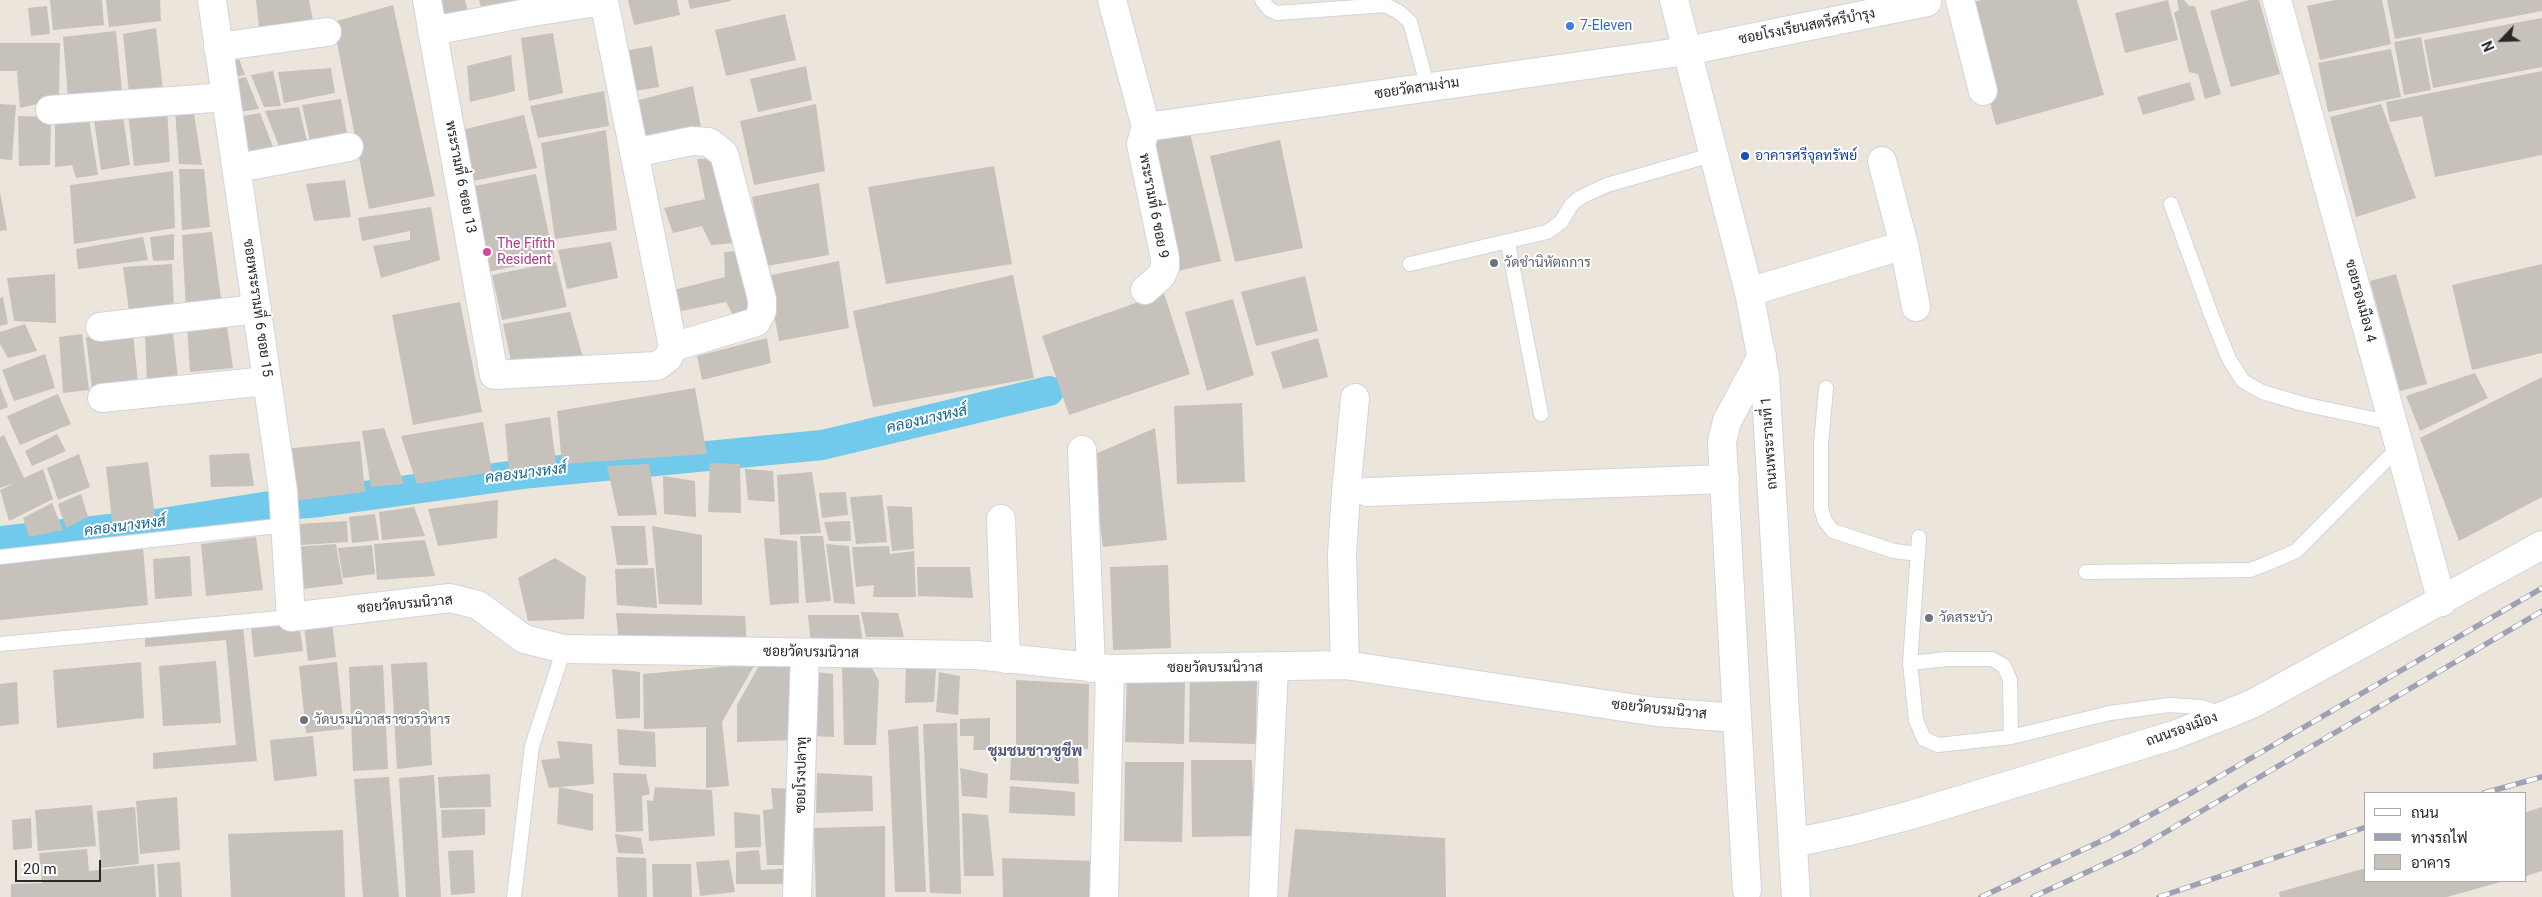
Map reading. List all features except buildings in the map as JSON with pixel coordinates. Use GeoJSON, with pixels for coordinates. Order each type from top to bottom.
{"type":"FeatureCollection","features":[{"type":"Feature","properties":{"kind":"street","name":"ซอยพระรามที่ 6 ซอย 15"},"geometry":{"type":"LineString","coordinates":[[212,0],[238,168],[282,491],[286,524],[291,617]]}},
{"type":"Feature","properties":{"kind":"street","name":"พระรามที่ 6 ซอย 13"},"geometry":{"type":"LineString","coordinates":[[427,0],[494,374],[657,366],[668,358],[673,347]]}},
{"type":"Feature","properties":{"kind":"street"},"geometry":{"type":"LineString","coordinates":[[613,0],[622,36]]}},
{"type":"Feature","properties":{"kind":"street","name":"พระรามที่ 6 ซอย 9"},"geometry":{"type":"LineString","coordinates":[[1112,0],[1146,127],[1141,144],[1165,267],[1160,276],[1145,290]]}},
{"type":"Feature","properties":{"kind":"street","name":"ถนนพระรามที่ 1"},"geometry":{"type":"LineString","coordinates":[[1674,0],[1715,154],[1749,292],[1762,356],[1767,395],[1796,897]]}},
{"type":"Feature","properties":{"kind":"street"},"geometry":{"type":"LineString","coordinates":[[1960,0],[1983,90]]}},
{"type":"Feature","properties":{"kind":"street","name":"ซอยรองเมือง 4"},"geometry":{"type":"LineString","coordinates":[[2277,0],[2442,602]]}},
{"type":"Feature","properties":{"kind":"street"},"geometry":{"type":"LineString","coordinates":[[432,31],[532,12],[604,1],[634,153],[673,347],[756,322],[762,311],[762,299],[724,154],[709,142],[692,141],[634,153]]}},
{"type":"Feature","properties":{"kind":"street","name":"ซอยโรงเรียนสตรีศรีบำรุง"},"geometry":{"type":"LineString","coordinates":[[1687,51],[1927,2]]}},
{"type":"Feature","properties":{"kind":"street"},"geometry":{"type":"LineString","coordinates":[[218,47],[327,32]]}},
{"type":"Feature","properties":{"kind":"street","name":"ซอยวัดสามง่าม"},"geometry":{"type":"LineString","coordinates":[[1146,127],[1687,51]]}},
{"type":"Feature","properties":{"kind":"street"},"geometry":{"type":"LineString","coordinates":[[50,110],[226,97]]}},
{"type":"Feature","properties":{"kind":"street"},"geometry":{"type":"LineString","coordinates":[[238,168],[349,147]]}},
{"type":"Feature","properties":{"kind":"street"},"geometry":{"type":"LineString","coordinates":[[1882,161],[1904,245],[1916,307]]}},
{"type":"Feature","properties":{"kind":"street"},"geometry":{"type":"LineString","coordinates":[[1749,292],[1904,245]]}},
{"type":"Feature","properties":{"kind":"street"},"geometry":{"type":"LineString","coordinates":[[100,327],[258,309]]}},
{"type":"Feature","properties":{"kind":"street"},"geometry":{"type":"LineString","coordinates":[[1747,890],[1722,442],[1727,421],[1762,356]]}},
{"type":"Feature","properties":{"kind":"street"},"geometry":{"type":"LineString","coordinates":[[102,398],[267,381]]}},
{"type":"Feature","properties":{"kind":"street"},"geometry":{"type":"LineString","coordinates":[[1345,665],[1342,554],[1355,398]]}},
{"type":"Feature","properties":{"kind":"street"},"geometry":{"type":"LineString","coordinates":[[1082,450],[1100,669],[1104,897]]}},
{"type":"Feature","properties":{"kind":"street"},"geometry":{"type":"LineString","coordinates":[[1367,492],[1725,479]]}},
{"type":"Feature","properties":{"kind":"street"},"geometry":{"type":"LineString","coordinates":[[1001,519],[1006,659]]}},
{"type":"Feature","properties":{"kind":"street","name":"ถนนรองเมือง"},"geometry":{"type":"LineString","coordinates":[[1793,843],[1911,815],[2174,735],[2225,715],[2252,704],[2442,602],[2542,545]]}},
{"type":"Feature","properties":{"kind":"street","name":"ซอยวัดบรมนิวาส"},"geometry":{"type":"LineString","coordinates":[[291,617],[450,598],[478,605],[524,639],[564,649],[976,655],[1100,669],[1274,668],[1345,665],[1657,712],[1737,718]]}},
{"type":"Feature","properties":{"kind":"street","name":"ซอยโรงปลาทู"},"geometry":{"type":"LineString","coordinates":[[797,897],[805,653]]}},
{"type":"Feature","properties":{"kind":"street"},"geometry":{"type":"LineString","coordinates":[[1263,897],[1274,668]]}},
{"type":"Feature","properties":{"kind":"lane"},"geometry":{"type":"LineString","coordinates":[[1262,0],[1269,9],[1277,13],[1385,5],[1399,12],[1410,22],[1428,88]]}},
{"type":"Feature","properties":{"kind":"lane"},"geometry":{"type":"LineString","coordinates":[[1410,264],[1508,243],[1554,229],[1561,222],[1572,204],[1607,185],[1715,154]]}},
{"type":"Feature","properties":{"kind":"lane"},"geometry":{"type":"LineString","coordinates":[[2086,572],[2250,570],[2296,551],[2396,435],[2262,392],[2243,380],[2230,359],[2212,317],[2171,204]]}},
{"type":"Feature","properties":{"kind":"lane"},"geometry":{"type":"LineString","coordinates":[[1508,243],[1541,414]]}},
{"type":"Feature","properties":{"kind":"lane"},"geometry":{"type":"LineString","coordinates":[[1826,388],[1821,444],[1821,508],[1825,521],[1833,531],[1894,551],[1918,554]]}},
{"type":"Feature","properties":{"kind":"lane"},"geometry":{"type":"LineString","coordinates":[[0,557],[286,524]]}},
{"type":"Feature","properties":{"kind":"lane"},"geometry":{"type":"LineString","coordinates":[[1919,537],[1910,663],[1916,720],[1924,739],[1938,745],[2011,737],[2110,713],[2169,705],[2202,707],[2225,715]]}},
{"type":"Feature","properties":{"kind":"lane"},"geometry":{"type":"LineString","coordinates":[[0,644],[291,617]]}},
{"type":"Feature","properties":{"kind":"lane"},"geometry":{"type":"LineString","coordinates":[[514,897],[532,746],[564,649]]}},
{"type":"Feature","properties":{"kind":"lane"},"geometry":{"type":"LineString","coordinates":[[1910,663],[1948,659],[1992,659],[2004,666],[2010,680],[2011,737]]}},
{"type":"Feature","properties":{"kind":"waterway","name":"คลองนางหงส์"},"geometry":{"type":"LineString","coordinates":[[0,541],[156,524],[263,507],[320,502],[531,473],[822,445],[1049,391]]}},
{"type":"Feature","properties":{"kind":"railway"},"geometry":{"type":"LineString","coordinates":[[1981,897],[2108,838],[2193,792],[2542,588]]}},
{"type":"Feature","properties":{"kind":"railway"},"geometry":{"type":"LineString","coordinates":[[2033,897],[2137,849],[2542,611]]}},
{"type":"Feature","properties":{"kind":"railway"},"geometry":{"type":"LineString","coordinates":[[2488,792],[2542,777]]}},
{"type":"Feature","properties":{"kind":"railway"},"geometry":{"type":"LineString","coordinates":[[2159,897],[2364,828]]}},
{"type":"Feature","properties":{"kind":"place","name":"7-Eleven"},"geometry":{"type":"Point","coordinates":[1570,26]}},
{"type":"Feature","properties":{"kind":"place","name":"อาคารศรีจุลทรัพย์"},"geometry":{"type":"Point","coordinates":[1745,156]}},
{"type":"Feature","properties":{"kind":"place","name":"The Fifith Resident"},"geometry":{"type":"Point","coordinates":[487,252]}},
{"type":"Feature","properties":{"kind":"place","name":"วัดชำนิหัตถการ"},"geometry":{"type":"Point","coordinates":[1494,263]}},
{"type":"Feature","properties":{"kind":"place","name":"วัดสระบัว"},"geometry":{"type":"Point","coordinates":[1929,618]}},
{"type":"Feature","properties":{"kind":"place","name":"วัดบรมนิวาสราชวรวิหาร"},"geometry":{"type":"Point","coordinates":[304,720]}},
{"type":"Feature","properties":{"kind":"district","name":"ชุมชนชาวชูชีพ"},"geometry":{"type":"Point","coordinates":[1035,752]}}]}
